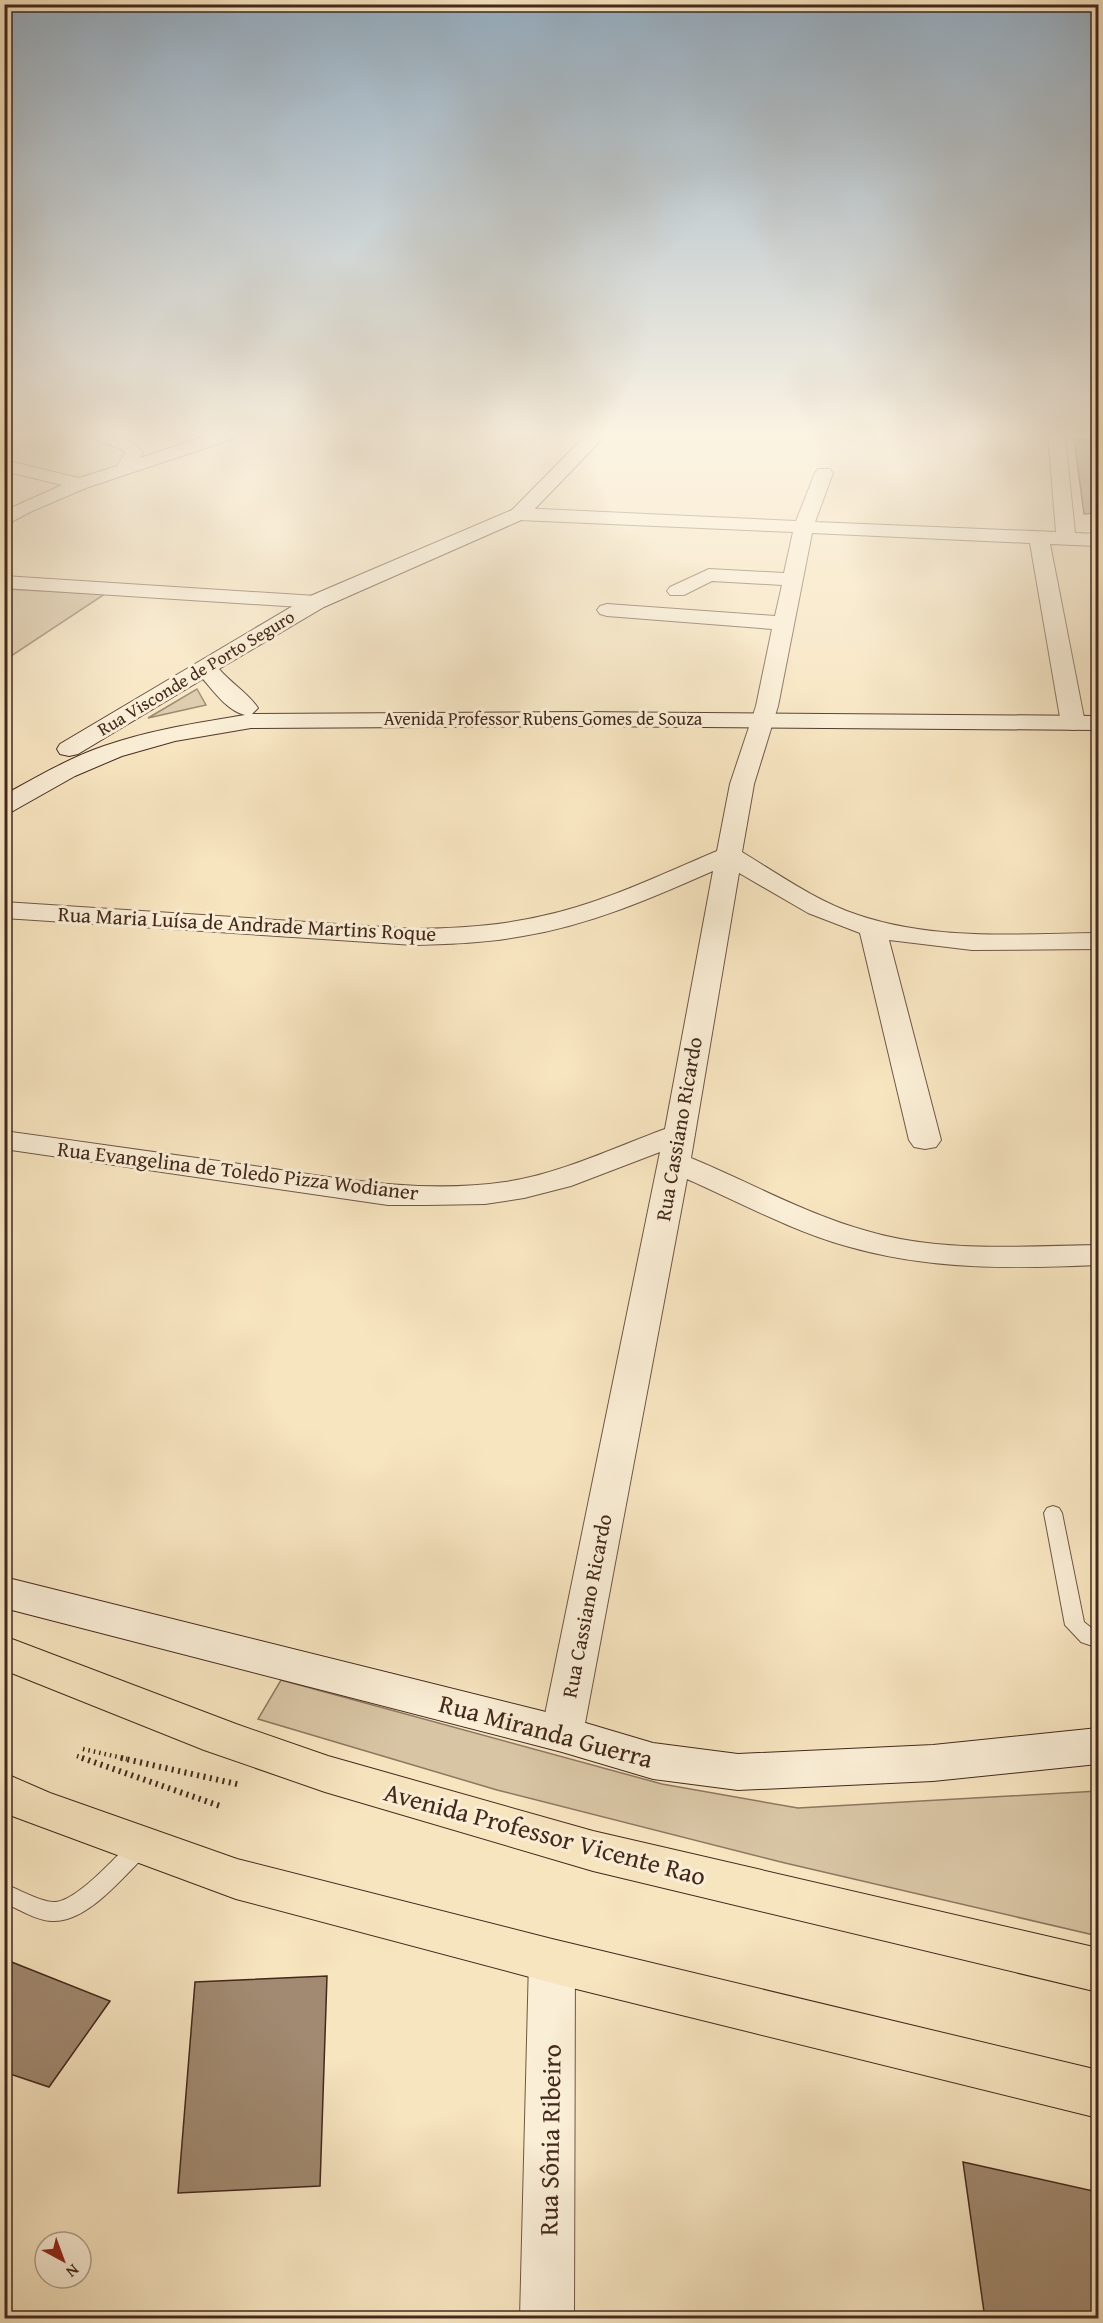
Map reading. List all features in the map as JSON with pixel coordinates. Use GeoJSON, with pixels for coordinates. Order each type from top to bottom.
{"type":"FeatureCollection","features":[{"type":"Feature","properties":{"kind":"main road","name":"Avenida Professor Vicente Rao"},"geometry":{"type":"LineString","coordinates":[[4,1652],[220,1737],[336,1777],[593,1851],[1098,1970]]}},
{"type":"Feature","properties":{"kind":"main road"},"geometry":{"type":"LineString","coordinates":[[4,1792],[34,1806],[236,1879],[552,1961],[1098,2094]]}},
{"type":"Feature","properties":{"kind":"street","name":"Rua Visconde de Porto Seguro"},"geometry":{"type":"LineString","coordinates":[[69,749],[316,602],[453,542]]}},
{"type":"Feature","properties":{"kind":"street","name":"Rua Cassiano Ricardo"},"geometry":{"type":"LineString","coordinates":[[562,1734],[676,1148],[742,784],[764,713],[800,542]]}},
{"type":"Feature","properties":{"kind":"street"},"geometry":{"type":"LineString","coordinates":[[1040,542],[1072,715]]}},
{"type":"Feature","properties":{"kind":"street"},"geometry":{"type":"LineString","coordinates":[[677,591],[709,575],[792,579]]}},
{"type":"Feature","properties":{"kind":"street"},"geometry":{"type":"LineString","coordinates":[[4,582],[316,602]]}},
{"type":"Feature","properties":{"kind":"street"},"geometry":{"type":"LineString","coordinates":[[607,610],[783,622]]}},
{"type":"Feature","properties":{"kind":"street"},"geometry":{"type":"LineString","coordinates":[[206,668],[223,689],[246,708]]}},
{"type":"Feature","properties":{"kind":"street","name":"Avenida Professor Rubens Gomes de Souza"},"geometry":{"type":"LineString","coordinates":[[4,784],[69,749],[144,729],[246,708],[297,713],[1072,715],[1098,708]]}},
{"type":"Feature","properties":{"kind":"street","name":"Avenida Professor Rubens Gomes de Souza"},"geometry":{"type":"LineString","coordinates":[[4,806],[66,771],[113,751],[182,733],[297,713]]}},
{"type":"Feature","properties":{"kind":"street","name":"Avenida Professor Rubens Gomes de Souza"},"geometry":{"type":"LineString","coordinates":[[1072,715],[1098,723]]}},
{"type":"Feature","properties":{"kind":"street"},"geometry":{"type":"LineString","coordinates":[[729,855],[818,908],[872,928],[917,938],[982,941],[1098,941]]}},
{"type":"Feature","properties":{"kind":"street","name":"Rua Maria Luísa de Andrade Martins Roque"},"geometry":{"type":"LineString","coordinates":[[4,910],[414,937],[479,934],[527,927],[589,912],[729,855]]}},
{"type":"Feature","properties":{"kind":"street"},"geometry":{"type":"LineString","coordinates":[[872,928],[925,1140]]}},
{"type":"Feature","properties":{"kind":"street","name":"Rua Evangelina de Toledo Pizza Wodianer"},"geometry":{"type":"LineString","coordinates":[[4,1140],[388,1195],[451,1196],[542,1184],[676,1148]]}},
{"type":"Feature","properties":{"kind":"street"},"geometry":{"type":"LineString","coordinates":[[676,1148],[819,1226],[885,1246],[972,1256],[1098,1255]]}},
{"type":"Feature","properties":{"kind":"street","name":"Rua Miranda Guerra"},"geometry":{"type":"LineString","coordinates":[[4,1592],[562,1734],[652,1761],[738,1772],[933,1763],[1098,1746]]}},
{"type":"Feature","properties":{"kind":"street","name":"Rua Sônia Ribeiro"},"geometry":{"type":"LineString","coordinates":[[547,2319],[552,1961]]}},
{"type":"Feature","properties":{"kind":"lane"},"geometry":{"type":"LineString","coordinates":[[1053,1513],[1075,1625],[1088,1637],[1098,1641]]}},
{"type":"Feature","properties":{"kind":"lane"},"geometry":{"type":"LineString","coordinates":[[4,1893],[50,1912],[68,1911],[84,1900],[142,1845]]}},
{"type":"Feature","properties":{"kind":"path"},"geometry":{"type":"LineString","coordinates":[[83,1749],[241,1785]]}},
{"type":"Feature","properties":{"kind":"path"},"geometry":{"type":"LineString","coordinates":[[77,1756],[223,1807]]}},
{"type":"Feature","properties":{"kind":"shaded area"},"geometry":{"type":"Polygon","coordinates":[[[5,589],[105,594],[5,660],[5,589]]]}},
{"type":"Feature","properties":{"kind":"shaded area"},"geometry":{"type":"Polygon","coordinates":[[[197,689],[206,705],[148,718],[197,689]]]}},
{"type":"Feature","properties":{"kind":"shaded area"},"geometry":{"type":"Polygon","coordinates":[[[281,1680],[662,1784],[798,1808],[1098,1791],[1098,1936],[785,1863],[497,1790],[258,1719],[281,1680]]]}},
{"type":"Feature","properties":{"kind":"building"},"geometry":{"type":"Polygon","coordinates":[[[4,1959],[110,2001],[49,2087],[4,2072],[4,1959]]]}},
{"type":"Feature","properties":{"kind":"building"},"geometry":{"type":"Polygon","coordinates":[[[327,1976],[320,2186],[178,2193],[195,1982],[327,1976]]]}},
{"type":"Feature","properties":{"kind":"building"},"geometry":{"type":"Polygon","coordinates":[[[963,2162],[1098,2192],[1098,2319],[985,2319],[963,2162]]]}}]}
